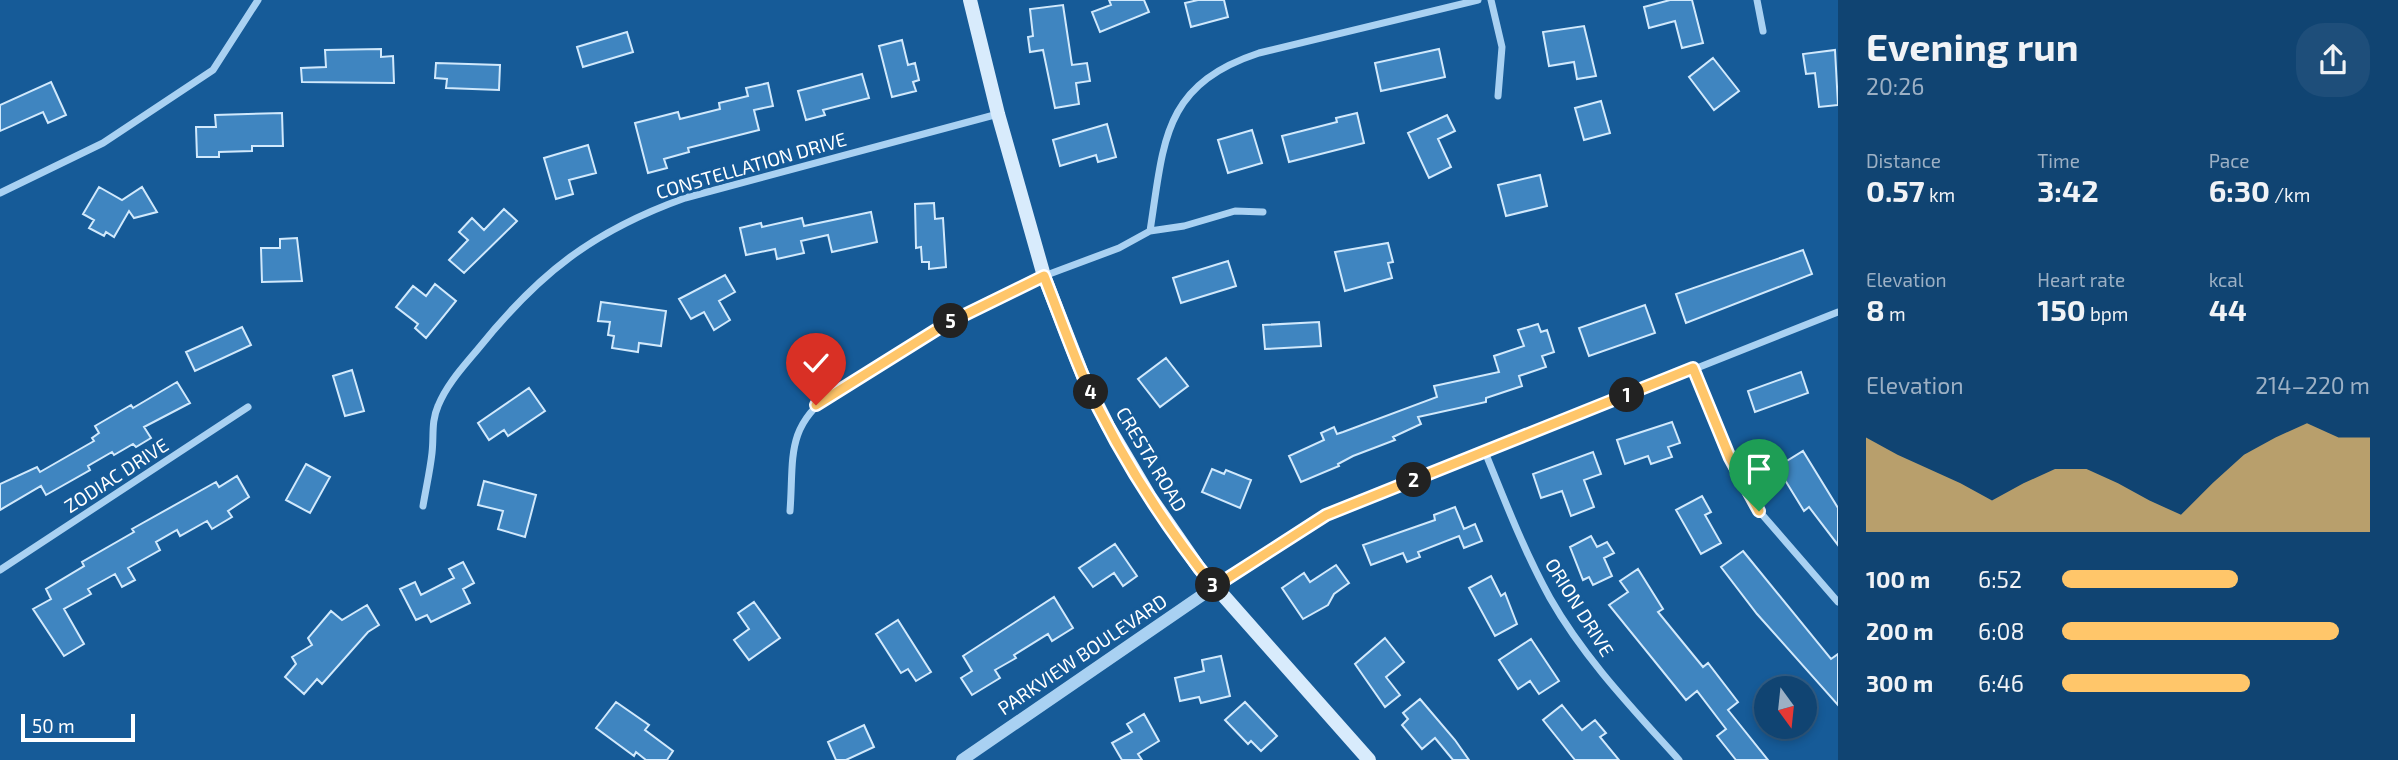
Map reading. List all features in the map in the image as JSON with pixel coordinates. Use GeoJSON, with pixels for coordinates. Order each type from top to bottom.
{"type":"FeatureCollection","features":[{"type":"Feature","properties":{"kind":"main road","name":"CRESTA ROAD"},"geometry":{"type":"LineString","coordinates":[[970,0],[998,114],[1044,276],[1083,376],[1108,426],[1150,497],[1214,587],[1369,760]]}},
{"type":"Feature","properties":{"kind":"street"},"geometry":{"type":"LineString","coordinates":[[0,193],[103,143],[167,104],[213,70],[258,0]]}},
{"type":"Feature","properties":{"kind":"street"},"geometry":{"type":"LineString","coordinates":[[1150,231],[1171,124],[1179,107],[1205,78],[1234,61],[1259,53],[1478,0]]}},
{"type":"Feature","properties":{"kind":"street"},"geometry":{"type":"LineString","coordinates":[[1491,0],[1502,47],[1499,96]]}},
{"type":"Feature","properties":{"kind":"street"},"geometry":{"type":"LineString","coordinates":[[1757,0],[1763,31]]}},
{"type":"Feature","properties":{"kind":"street","name":"CONSTELLATION DRIVE"},"geometry":{"type":"LineString","coordinates":[[423,506],[430,469],[432,423],[445,390],[514,307],[552,269],[590,241],[646,212],[685,198],[998,114]]}},
{"type":"Feature","properties":{"kind":"street"},"geometry":{"type":"LineString","coordinates":[[790,511],[795,443],[802,421],[816,405],[953,319],[1044,276],[1119,247],[1150,231],[1184,226],[1235,211],[1263,212]]}},
{"type":"Feature","properties":{"kind":"street","name":"PARKVIEW BOULEVARD"},"geometry":{"type":"LineString","coordinates":[[962,760],[1307,525],[1838,312]]}},
{"type":"Feature","properties":{"kind":"street"},"geometry":{"type":"LineString","coordinates":[[1693,368],[1730,458],[1759,511],[1838,602]]}},
{"type":"Feature","properties":{"kind":"street","name":"ZODIAC DRIVE"},"geometry":{"type":"LineString","coordinates":[[0,570],[248,407]]}},
{"type":"Feature","properties":{"kind":"street","name":"ORION DRIVE"},"geometry":{"type":"LineString","coordinates":[[1485,452],[1517,530],[1550,598],[1594,662],[1679,760]]}},
{"type":"Feature","properties":{"kind":"building"},"geometry":{"type":"Polygon","coordinates":[[[1109,0],[1144,0],[1149,12],[1100,32],[1092,12],[1111,5],[1109,0]]]}},
{"type":"Feature","properties":{"kind":"building"},"geometry":{"type":"Polygon","coordinates":[[[1224,0],[1228,17],[1191,27],[1185,3],[1224,0]]]}},
{"type":"Feature","properties":{"kind":"building"},"geometry":{"type":"Polygon","coordinates":[[[1670,0],[1692,0],[1703,43],[1682,48],[1675,21],[1649,28],[1644,7],[1670,0]]]}},
{"type":"Feature","properties":{"kind":"building"},"geometry":{"type":"Polygon","coordinates":[[[1063,5],[1072,65],[1087,63],[1090,81],[1076,83],[1079,104],[1055,108],[1043,50],[1030,52],[1028,37],[1033,36],[1030,9],[1063,5]]]}},
{"type":"Feature","properties":{"kind":"building"},"geometry":{"type":"Polygon","coordinates":[[[1584,26],[1596,76],[1577,79],[1574,62],[1549,66],[1543,32],[1584,26]]]}},
{"type":"Feature","properties":{"kind":"building"},"geometry":{"type":"Polygon","coordinates":[[[627,32],[633,52],[583,67],[577,47],[627,32]]]}},
{"type":"Feature","properties":{"kind":"building"},"geometry":{"type":"Polygon","coordinates":[[[902,40],[908,65],[915,63],[919,80],[913,82],[916,91],[892,97],[879,46],[902,40]]]}},
{"type":"Feature","properties":{"kind":"building"},"geometry":{"type":"Polygon","coordinates":[[[381,49],[381,57],[393,56],[394,83],[302,82],[301,68],[326,67],[325,50],[381,49]]]}},
{"type":"Feature","properties":{"kind":"building"},"geometry":{"type":"Polygon","coordinates":[[[1439,49],[1445,77],[1381,91],[1375,63],[1439,49]]]}},
{"type":"Feature","properties":{"kind":"building"},"geometry":{"type":"Polygon","coordinates":[[[1835,50],[1838,105],[1819,107],[1815,73],[1806,74],[1803,54],[1835,50]]]}},
{"type":"Feature","properties":{"kind":"building"},"geometry":{"type":"Polygon","coordinates":[[[1713,58],[1739,91],[1714,110],[1689,77],[1713,58]]]}},
{"type":"Feature","properties":{"kind":"building"},"geometry":{"type":"Polygon","coordinates":[[[436,63],[500,65],[499,90],[446,88],[447,79],[435,78],[436,63]]]}},
{"type":"Feature","properties":{"kind":"building"},"geometry":{"type":"Polygon","coordinates":[[[862,74],[869,98],[823,110],[825,115],[806,120],[798,91],[862,74]]]}},
{"type":"Feature","properties":{"kind":"building"},"geometry":{"type":"Polygon","coordinates":[[[51,82],[66,115],[48,123],[43,112],[0,131],[0,105],[51,82]]]}},
{"type":"Feature","properties":{"kind":"building"},"geometry":{"type":"Polygon","coordinates":[[[768,83],[773,106],[754,110],[759,130],[688,148],[689,152],[664,159],[667,168],[648,173],[635,123],[678,112],[680,119],[720,109],[719,103],[748,96],[746,88],[768,83]]]}},
{"type":"Feature","properties":{"kind":"building"},"geometry":{"type":"Polygon","coordinates":[[[1601,101],[1610,133],[1584,140],[1575,108],[1601,101]]]}},
{"type":"Feature","properties":{"kind":"building"},"geometry":{"type":"Polygon","coordinates":[[[282,113],[283,146],[252,146],[252,151],[219,152],[219,157],[197,157],[196,127],[216,127],[215,115],[282,113]]]}},
{"type":"Feature","properties":{"kind":"building"},"geometry":{"type":"Polygon","coordinates":[[[1357,113],[1364,143],[1289,162],[1282,136],[1337,122],[1336,118],[1357,113]]]}},
{"type":"Feature","properties":{"kind":"building"},"geometry":{"type":"Polygon","coordinates":[[[1447,115],[1455,131],[1438,139],[1451,167],[1429,178],[1408,133],[1447,115]]]}},
{"type":"Feature","properties":{"kind":"building"},"geometry":{"type":"Polygon","coordinates":[[[1107,124],[1116,157],[1098,162],[1096,155],[1060,166],[1053,140],[1107,124]]]}},
{"type":"Feature","properties":{"kind":"building"},"geometry":{"type":"Polygon","coordinates":[[[1252,130],[1262,163],[1228,173],[1218,140],[1252,130]]]}},
{"type":"Feature","properties":{"kind":"building"},"geometry":{"type":"Polygon","coordinates":[[[588,145],[596,173],[569,180],[573,194],[556,199],[544,158],[588,145]]]}},
{"type":"Feature","properties":{"kind":"building"},"geometry":{"type":"Polygon","coordinates":[[[1540,175],[1547,206],[1506,216],[1498,185],[1540,175]]]}},
{"type":"Feature","properties":{"kind":"building"},"geometry":{"type":"Polygon","coordinates":[[[99,187],[122,200],[142,187],[157,212],[134,218],[129,211],[114,237],[106,232],[104,236],[89,228],[94,220],[83,214],[99,187]]]}},
{"type":"Feature","properties":{"kind":"building"},"geometry":{"type":"Polygon","coordinates":[[[934,203],[935,219],[943,218],[946,267],[929,269],[929,262],[922,262],[921,247],[916,248],[915,204],[934,203]]]}},
{"type":"Feature","properties":{"kind":"building"},"geometry":{"type":"Polygon","coordinates":[[[504,209],[517,221],[464,273],[449,260],[468,240],[459,232],[472,218],[484,230],[504,209]]]}},
{"type":"Feature","properties":{"kind":"building"},"geometry":{"type":"Polygon","coordinates":[[[871,212],[877,242],[832,252],[828,235],[801,241],[804,253],[777,259],[775,249],[746,255],[740,228],[761,223],[762,227],[802,218],[804,226],[871,212]]]}},
{"type":"Feature","properties":{"kind":"building"},"geometry":{"type":"Polygon","coordinates":[[[297,238],[302,281],[262,282],[261,248],[280,248],[280,239],[297,238]]]}},
{"type":"Feature","properties":{"kind":"building"},"geometry":{"type":"Polygon","coordinates":[[[1388,243],[1393,262],[1388,263],[1392,278],[1345,291],[1335,252],[1388,243]]]}},
{"type":"Feature","properties":{"kind":"building"},"geometry":{"type":"Polygon","coordinates":[[[1803,250],[1812,274],[1686,323],[1676,294],[1803,250]]]}},
{"type":"Feature","properties":{"kind":"building"},"geometry":{"type":"Polygon","coordinates":[[[1228,261],[1236,286],[1181,303],[1173,278],[1228,261]]]}},
{"type":"Feature","properties":{"kind":"building"},"geometry":{"type":"Polygon","coordinates":[[[725,275],[735,292],[719,301],[730,320],[714,330],[704,312],[691,319],[679,299],[725,275]]]}},
{"type":"Feature","properties":{"kind":"building"},"geometry":{"type":"Polygon","coordinates":[[[435,284],[456,301],[426,338],[415,328],[418,324],[396,307],[413,286],[426,296],[435,284]]]}},
{"type":"Feature","properties":{"kind":"building"},"geometry":{"type":"Polygon","coordinates":[[[601,302],[666,311],[661,346],[639,343],[638,352],[612,348],[614,336],[608,335],[610,322],[598,321],[601,302]]]}},
{"type":"Feature","properties":{"kind":"building"},"geometry":{"type":"Polygon","coordinates":[[[1645,305],[1655,333],[1589,356],[1579,328],[1645,305]]]}},
{"type":"Feature","properties":{"kind":"building"},"geometry":{"type":"Polygon","coordinates":[[[1319,322],[1321,346],[1265,349],[1263,325],[1319,322]]]}},
{"type":"Feature","properties":{"kind":"building"},"geometry":{"type":"Polygon","coordinates":[[[1538,324],[1541,332],[1547,330],[1554,352],[1542,356],[1546,367],[1519,376],[1522,386],[1486,398],[1486,402],[1418,417],[1421,424],[1393,437],[1395,440],[1353,456],[1338,464],[1339,466],[1301,482],[1289,456],[1324,440],[1321,433],[1334,427],[1337,434],[1437,397],[1434,386],[1499,372],[1494,356],[1524,346],[1518,330],[1538,324]]]}},
{"type":"Feature","properties":{"kind":"building"},"geometry":{"type":"Polygon","coordinates":[[[242,327],[251,345],[195,371],[186,352],[242,327]]]}},
{"type":"Feature","properties":{"kind":"building"},"geometry":{"type":"Polygon","coordinates":[[[1166,358],[1188,386],[1160,407],[1138,379],[1166,358]]]}},
{"type":"Feature","properties":{"kind":"building"},"geometry":{"type":"Polygon","coordinates":[[[352,370],[364,411],[345,416],[333,376],[352,370]]]}},
{"type":"Feature","properties":{"kind":"building"},"geometry":{"type":"Polygon","coordinates":[[[1801,372],[1808,393],[1755,412],[1748,391],[1801,372]]]}},
{"type":"Feature","properties":{"kind":"building"},"geometry":{"type":"Polygon","coordinates":[[[177,382],[190,403],[144,427],[151,438],[114,455],[112,452],[88,466],[90,470],[46,495],[41,486],[0,510],[0,484],[37,467],[40,472],[94,441],[92,438],[99,433],[95,426],[131,405],[133,408],[177,382]]]}},
{"type":"Feature","properties":{"kind":"building"},"geometry":{"type":"Polygon","coordinates":[[[529,388],[545,411],[508,436],[504,430],[489,440],[478,423],[529,388]]]}},
{"type":"Feature","properties":{"kind":"building"},"geometry":{"type":"Polygon","coordinates":[[[1672,422],[1680,443],[1668,447],[1672,457],[1651,464],[1648,456],[1625,464],[1617,440],[1672,422]]]}},
{"type":"Feature","properties":{"kind":"building"},"geometry":{"type":"Polygon","coordinates":[[[1803,451],[1838,508],[1838,545],[1809,507],[1804,511],[1777,467],[1803,451]]]}},
{"type":"Feature","properties":{"kind":"building"},"geometry":{"type":"Polygon","coordinates":[[[1593,452],[1601,474],[1584,480],[1594,507],[1571,516],[1562,491],[1541,498],[1533,474],[1593,452]]]}},
{"type":"Feature","properties":{"kind":"building"},"geometry":{"type":"Polygon","coordinates":[[[306,464],[330,477],[310,513],[286,500],[306,464]]]}},
{"type":"Feature","properties":{"kind":"building"},"geometry":{"type":"Polygon","coordinates":[[[1212,469],[1224,474],[1226,470],[1251,480],[1240,508],[1202,492],[1212,469]]]}},
{"type":"Feature","properties":{"kind":"building"},"geometry":{"type":"Polygon","coordinates":[[[237,476],[249,497],[228,511],[232,517],[212,529],[207,521],[180,536],[177,530],[156,542],[160,550],[128,568],[135,580],[122,587],[115,574],[88,589],[91,594],[64,609],[84,644],[64,656],[33,609],[51,599],[46,589],[84,566],[82,562],[134,532],[132,529],[216,482],[219,487],[237,476]]]}},
{"type":"Feature","properties":{"kind":"building"},"geometry":{"type":"Polygon","coordinates":[[[484,481],[536,495],[525,537],[498,529],[503,511],[478,505],[484,481]]]}},
{"type":"Feature","properties":{"kind":"building"},"geometry":{"type":"Polygon","coordinates":[[[1702,496],[1711,512],[1705,515],[1721,543],[1701,554],[1676,510],[1702,496]]]}},
{"type":"Feature","properties":{"kind":"building"},"geometry":{"type":"Polygon","coordinates":[[[1455,507],[1464,529],[1475,524],[1482,541],[1464,548],[1459,536],[1418,552],[1420,557],[1407,562],[1403,553],[1371,565],[1363,545],[1435,520],[1434,515],[1455,507]]]}},
{"type":"Feature","properties":{"kind":"building"},"geometry":{"type":"Polygon","coordinates":[[[1591,536],[1597,547],[1607,542],[1614,553],[1604,558],[1612,576],[1593,585],[1589,577],[1583,580],[1570,547],[1591,536]]]}},
{"type":"Feature","properties":{"kind":"building"},"geometry":{"type":"Polygon","coordinates":[[[1115,544],[1137,576],[1123,586],[1114,573],[1093,587],[1079,568],[1115,544]]]}},
{"type":"Feature","properties":{"kind":"building"},"geometry":{"type":"Polygon","coordinates":[[[1743,551],[1831,659],[1838,654],[1838,705],[1817,681],[1817,676],[1812,676],[1757,614],[1721,567],[1743,551]]]}},
{"type":"Feature","properties":{"kind":"building"},"geometry":{"type":"Polygon","coordinates":[[[463,562],[474,583],[463,589],[470,603],[431,622],[427,615],[416,620],[400,589],[415,582],[421,595],[454,578],[449,569],[463,562]]]}},
{"type":"Feature","properties":{"kind":"building"},"geometry":{"type":"Polygon","coordinates":[[[1336,565],[1349,583],[1334,594],[1328,605],[1303,619],[1282,588],[1304,573],[1310,582],[1336,565]]]}},
{"type":"Feature","properties":{"kind":"building"},"geometry":{"type":"Polygon","coordinates":[[[1638,569],[1663,609],[1658,612],[1703,667],[1708,663],[1738,702],[1728,710],[1768,760],[1736,760],[1717,736],[1726,729],[1697,691],[1686,700],[1609,605],[1628,592],[1620,581],[1638,569]]]}},
{"type":"Feature","properties":{"kind":"building"},"geometry":{"type":"Polygon","coordinates":[[[1491,576],[1501,596],[1505,593],[1517,624],[1495,636],[1469,588],[1491,576]]]}},
{"type":"Feature","properties":{"kind":"building"},"geometry":{"type":"Polygon","coordinates":[[[1054,597],[1073,628],[1052,641],[1048,634],[1014,655],[1016,658],[995,670],[1000,678],[972,695],[961,678],[972,671],[963,656],[1054,597]]]}},
{"type":"Feature","properties":{"kind":"building"},"geometry":{"type":"Polygon","coordinates":[[[754,602],[780,638],[749,660],[734,640],[749,629],[738,613],[754,602]]]}},
{"type":"Feature","properties":{"kind":"building"},"geometry":{"type":"Polygon","coordinates":[[[367,605],[379,625],[368,632],[322,684],[317,679],[304,694],[285,677],[296,664],[292,657],[312,645],[308,638],[331,611],[342,620],[367,605]]]}},
{"type":"Feature","properties":{"kind":"building"},"geometry":{"type":"Polygon","coordinates":[[[898,620],[931,672],[916,681],[908,669],[901,673],[876,634],[898,620]]]}},
{"type":"Feature","properties":{"kind":"building"},"geometry":{"type":"Polygon","coordinates":[[[1385,638],[1404,662],[1386,677],[1400,695],[1385,707],[1355,664],[1385,638]]]}},
{"type":"Feature","properties":{"kind":"building"},"geometry":{"type":"Polygon","coordinates":[[[1531,639],[1559,681],[1539,694],[1530,681],[1518,689],[1499,660],[1531,639]]]}},
{"type":"Feature","properties":{"kind":"building"},"geometry":{"type":"Polygon","coordinates":[[[1221,656],[1230,696],[1201,703],[1199,697],[1180,701],[1175,678],[1204,671],[1202,660],[1221,656]]]}},
{"type":"Feature","properties":{"kind":"building"},"geometry":{"type":"Polygon","coordinates":[[[1420,699],[1469,760],[1453,760],[1435,738],[1422,749],[1402,725],[1408,719],[1403,713],[1420,699]]]}},
{"type":"Feature","properties":{"kind":"building"},"geometry":{"type":"Polygon","coordinates":[[[616,702],[649,725],[645,730],[673,751],[667,760],[646,760],[636,752],[634,756],[596,728],[616,702]]]}},
{"type":"Feature","properties":{"kind":"building"},"geometry":{"type":"Polygon","coordinates":[[[1245,702],[1277,736],[1261,751],[1251,741],[1248,744],[1225,720],[1245,702]]]}},
{"type":"Feature","properties":{"kind":"building"},"geometry":{"type":"Polygon","coordinates":[[[1562,705],[1582,730],[1595,720],[1606,733],[1600,737],[1619,760],[1575,760],[1543,720],[1562,705]]]}},
{"type":"Feature","properties":{"kind":"building"},"geometry":{"type":"Polygon","coordinates":[[[1144,714],[1159,741],[1138,754],[1142,760],[1122,760],[1112,743],[1132,732],[1127,724],[1144,714]]]}},
{"type":"Feature","properties":{"kind":"building"},"geometry":{"type":"Polygon","coordinates":[[[864,725],[874,747],[846,760],[836,760],[828,742],[864,725]]]}},
{"type":"Feature","properties":{"kind":"route"},"geometry":{"type":"LineString","coordinates":[[816,405],[944,325],[1044,276],[1083,376],[1108,426],[1150,497],[1214,587],[1326,515],[1693,368],[1730,458],[1759,511]]}}]}
